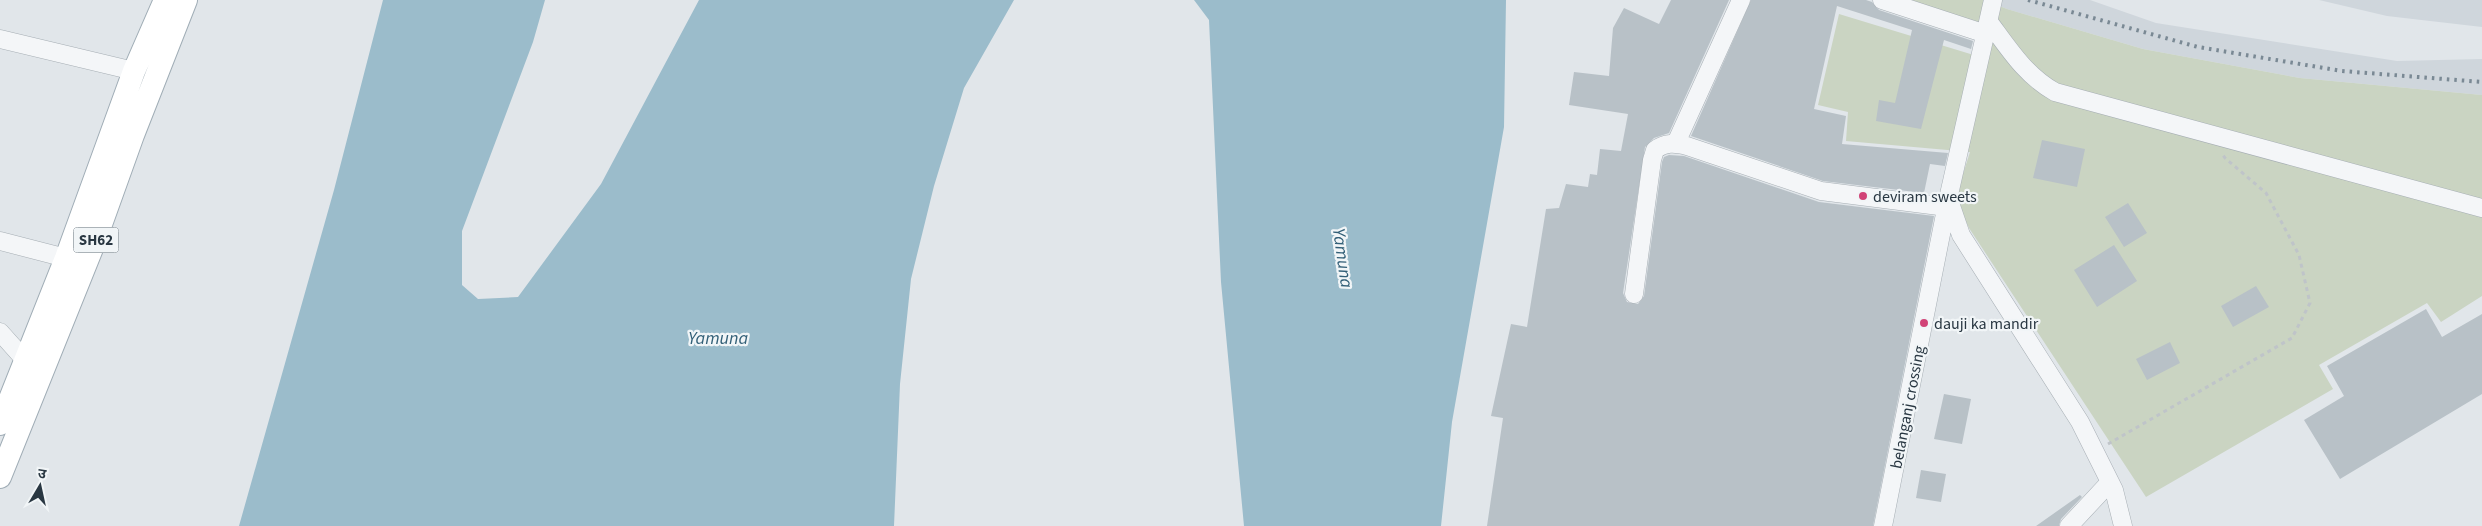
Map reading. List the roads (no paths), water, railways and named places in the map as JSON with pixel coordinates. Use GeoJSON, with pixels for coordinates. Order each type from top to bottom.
{"type":"FeatureCollection","features":[{"type":"Feature","properties":{"kind":"main road","name":"SH62"},"geometry":{"type":"LineString","coordinates":[[2,413],[66,258],[134,71],[165,0]]}},
{"type":"Feature","properties":{"kind":"main road","name":"SH62"},"geometry":{"type":"LineString","coordinates":[[0,477],[95,241],[133,135],[186,0]]}},
{"type":"Feature","properties":{"kind":"street"},"geometry":{"type":"LineString","coordinates":[[1676,143],[1741,0]]}},
{"type":"Feature","properties":{"kind":"street"},"geometry":{"type":"LineString","coordinates":[[1882,0],[1987,28],[2039,84],[2055,92],[2482,208]]}},
{"type":"Feature","properties":{"kind":"street","name":"belanganj crossing"},"geometry":{"type":"LineString","coordinates":[[1882,526],[1948,203],[1994,0]]}},
{"type":"Feature","properties":{"kind":"street"},"geometry":{"type":"LineString","coordinates":[[0,39],[134,71]]}},
{"type":"Feature","properties":{"kind":"street"},"geometry":{"type":"LineString","coordinates":[[1634,294],[1654,150],[1662,144],[1676,143],[1821,191],[1948,203],[1961,235],[2080,422],[2110,482],[2123,526]]}},
{"type":"Feature","properties":{"kind":"street"},"geometry":{"type":"LineString","coordinates":[[0,241],[66,258]]}},
{"type":"Feature","properties":{"kind":"street"},"geometry":{"type":"LineString","coordinates":[[0,332],[25,360]]}},
{"type":"Feature","properties":{"kind":"street"},"geometry":{"type":"LineString","coordinates":[[2069,526],[2110,482]]}},
{"type":"Feature","properties":{"kind":"water","name":"Yamuna"},"geometry":{"type":"Polygon","coordinates":[[[383,0],[545,0],[533,42],[462,231],[462,285],[478,299],[518,297],[601,184],[699,0],[1014,0],[964,88],[934,186],[911,279],[900,384],[894,526],[239,526],[334,190],[383,0]]]}},
{"type":"Feature","properties":{"kind":"water","name":"Yamuna"},"geometry":{"type":"Polygon","coordinates":[[[1194,0],[1506,0],[1504,127],[1452,422],[1441,526],[1244,526],[1221,282],[1209,20],[1194,0]]]}},
{"type":"Feature","properties":{"kind":"railway"},"geometry":{"type":"LineString","coordinates":[[2028,0],[2198,47],[2342,71],[2482,82]]}},
{"type":"Feature","properties":{"kind":"place","name":"deviram sweets"},"geometry":{"type":"Point","coordinates":[1863,196]}},
{"type":"Feature","properties":{"kind":"place","name":"dauji ka mandir"},"geometry":{"type":"Point","coordinates":[1924,323]}}]}
